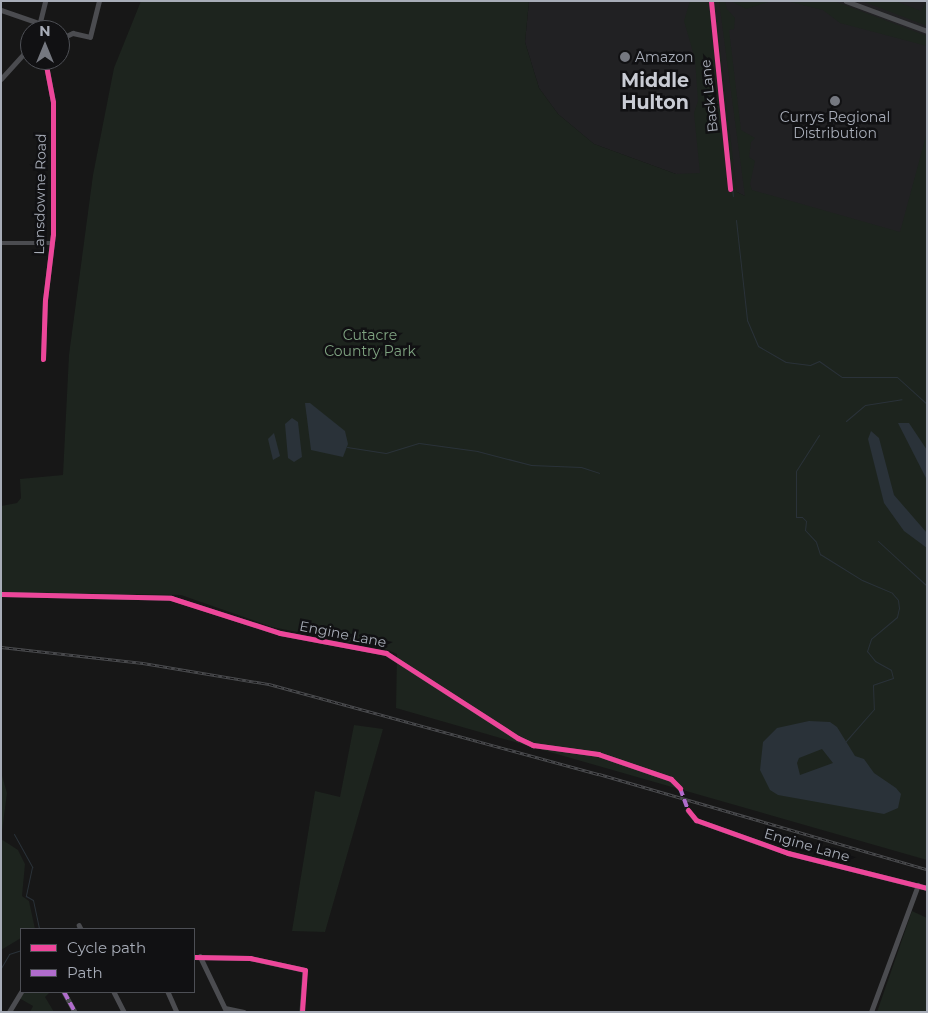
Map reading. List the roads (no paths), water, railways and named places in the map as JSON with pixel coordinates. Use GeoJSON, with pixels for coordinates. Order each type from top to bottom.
{"type":"FeatureCollection","features":[{"type":"Feature","properties":{"kind":"street"},"geometry":{"type":"LineString","coordinates":[[40,20],[45,1]]}},
{"type":"Feature","properties":{"kind":"street"},"geometry":{"type":"LineString","coordinates":[[70,34],[73,33],[90,36],[99,1]]}},
{"type":"Feature","properties":{"kind":"street"},"geometry":{"type":"LineString","coordinates":[[846,1],[927,31]]}},
{"type":"Feature","properties":{"kind":"street"},"geometry":{"type":"LineString","coordinates":[[1,10],[30,20]]}},
{"type":"Feature","properties":{"kind":"street"},"geometry":{"type":"LineString","coordinates":[[1,80],[20,58]]}},
{"type":"Feature","properties":{"kind":"street","name":"Lansdowne Road"},"geometry":{"type":"LineString","coordinates":[[43,359],[45,300],[52,243],[53,102],[47,70]]}},
{"type":"Feature","properties":{"kind":"street"},"geometry":{"type":"LineString","coordinates":[[1,243],[52,243]]}},
{"type":"Feature","properties":{"kind":"street","name":"Engine Lane"},"geometry":{"type":"LineString","coordinates":[[1,594],[171,598],[280,633],[386,653],[533,745],[598,754],[671,779],[680,788]]}},
{"type":"Feature","properties":{"kind":"street","name":"Engine Lane"},"geometry":{"type":"LineString","coordinates":[[688,810],[696,820],[788,853],[927,888]]}},
{"type":"Feature","properties":{"kind":"street"},"geometry":{"type":"LineString","coordinates":[[871,1012],[918,885]]}},
{"type":"Feature","properties":{"kind":"street"},"geometry":{"type":"LineString","coordinates":[[200,956],[225,1008],[244,1012]]}},
{"type":"Feature","properties":{"kind":"street"},"geometry":{"type":"LineString","coordinates":[[195,957],[250,958],[305,970],[307,975],[302,1012]]}},
{"type":"Feature","properties":{"kind":"street"},"geometry":{"type":"LineString","coordinates":[[9,1012],[20,993]]}},
{"type":"Feature","properties":{"kind":"street"},"geometry":{"type":"LineString","coordinates":[[65,993],[75,1012]]}},
{"type":"Feature","properties":{"kind":"street"},"geometry":{"type":"LineString","coordinates":[[114,993],[124,1012]]}},
{"type":"Feature","properties":{"kind":"street"},"geometry":{"type":"LineString","coordinates":[[168,993],[177,1012]]}},
{"type":"Feature","properties":{"kind":"waterway"},"geometry":{"type":"LineString","coordinates":[[713,3],[733,196]]}},
{"type":"Feature","properties":{"kind":"waterway"},"geometry":{"type":"LineString","coordinates":[[736,220],[747,320],[758,346],[786,362],[810,365],[819,361],[842,377],[897,377],[927,404]]}},
{"type":"Feature","properties":{"kind":"waterway"},"geometry":{"type":"LineString","coordinates":[[846,421],[865,405],[902,399]]}},
{"type":"Feature","properties":{"kind":"waterway"},"geometry":{"type":"LineString","coordinates":[[819,435],[796,471],[796,517],[802,517],[806,521],[805,530],[816,542],[820,554],[862,580],[892,593],[898,600],[899,608],[897,617],[871,639],[867,651],[875,661],[891,670],[893,678],[873,685],[874,709],[845,742]]}},
{"type":"Feature","properties":{"kind":"waterway"},"geometry":{"type":"LineString","coordinates":[[347,447],[386,453],[419,443],[477,451],[531,465],[581,467],[599,473]]}},
{"type":"Feature","properties":{"kind":"waterway"},"geometry":{"type":"LineString","coordinates":[[878,541],[927,586]]}},
{"type":"Feature","properties":{"kind":"waterway"},"geometry":{"type":"LineString","coordinates":[[14,834],[32,867],[26,896],[33,900],[39,928]]}},
{"type":"Feature","properties":{"kind":"waterway"},"geometry":{"type":"LineString","coordinates":[[1,968],[9,954],[20,950]]}},
{"type":"Feature","properties":{"kind":"railway"},"geometry":{"type":"LineString","coordinates":[[1,647],[143,663],[269,684],[599,774],[927,869]]}},
{"type":"Feature","properties":{"kind":"place","name":"Amazon"},"geometry":{"type":"Point","coordinates":[625,57]}},
{"type":"Feature","properties":{"kind":"place","name":"Currys Regional Distribution"},"geometry":{"type":"Point","coordinates":[835,101]}},
{"type":"Feature","properties":{"kind":"district","name":"Middle Hulton"},"geometry":{"type":"Point","coordinates":[655,92]}},
{"type":"Feature","properties":{"kind":"park label","name":"Cutacre Country Park"},"geometry":{"type":"Point","coordinates":[370,344]}}]}
